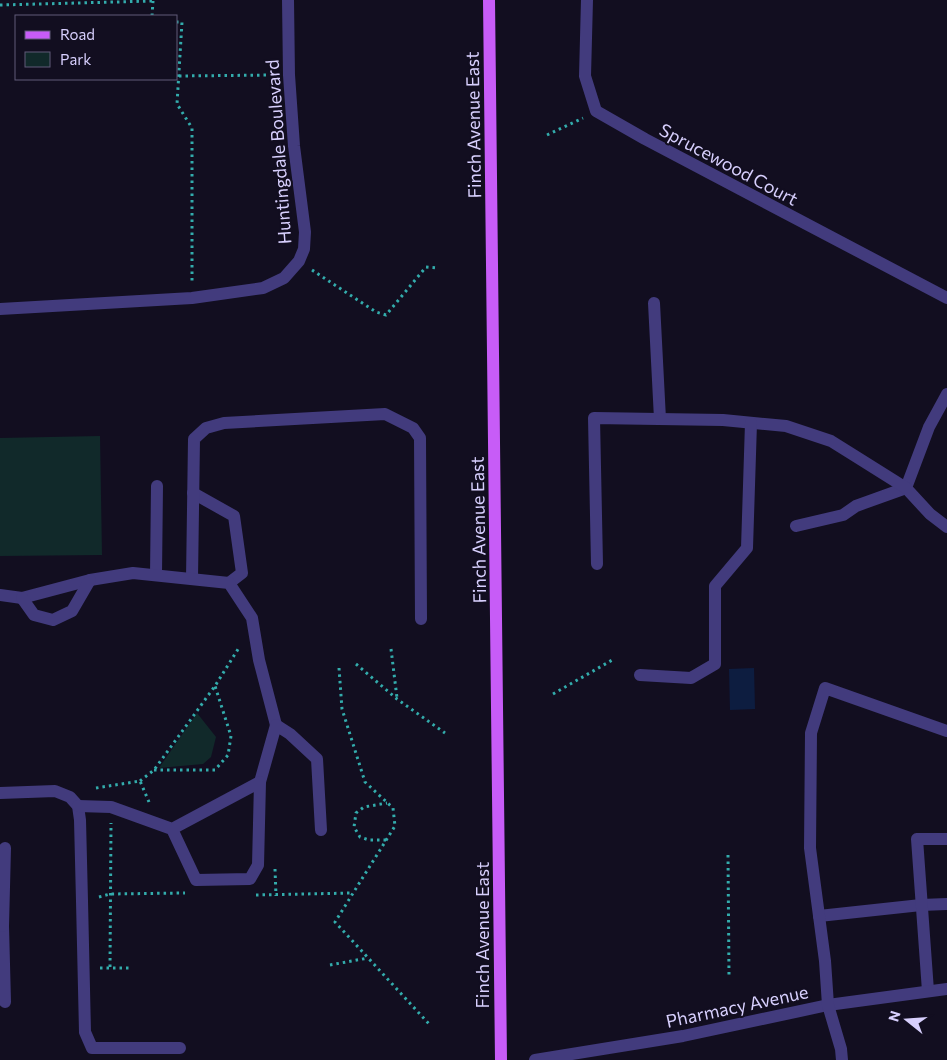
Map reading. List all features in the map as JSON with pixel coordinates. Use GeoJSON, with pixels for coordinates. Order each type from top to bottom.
{"type":"FeatureCollection","features":[{"type":"Feature","properties":{"kind":"main road","name":"Finch Avenue East"},"geometry":{"type":"LineString","coordinates":[[489,0],[501,1060]]}},
{"type":"Feature","properties":{"kind":"street","name":"Huntingdale Boulevard"},"geometry":{"type":"LineString","coordinates":[[0,309],[192,298],[267,287],[284,278],[299,261],[304,249],[305,232],[294,146],[288,75],[288,0]]}},
{"type":"Feature","properties":{"kind":"street"},"geometry":{"type":"LineString","coordinates":[[587,0],[585,76],[596,111]]}},
{"type":"Feature","properties":{"kind":"street","name":"Sprucewood Court"},"geometry":{"type":"LineString","coordinates":[[596,111],[645,139],[947,298]]}},
{"type":"Feature","properties":{"kind":"street"},"geometry":{"type":"LineString","coordinates":[[654,303],[660,419]]}},
{"type":"Feature","properties":{"kind":"street"},"geometry":{"type":"LineString","coordinates":[[796,526],[843,514],[856,506],[906,488],[929,427],[947,394]]}},
{"type":"Feature","properties":{"kind":"street"},"geometry":{"type":"LineString","coordinates":[[192,579],[194,439],[206,428],[224,423],[385,414],[413,428],[420,438],[421,619]]}},
{"type":"Feature","properties":{"kind":"street"},"geometry":{"type":"LineString","coordinates":[[598,564],[594,418],[723,420],[786,426],[832,441],[906,488],[930,514],[947,527]]}},
{"type":"Feature","properties":{"kind":"street"},"geometry":{"type":"LineString","coordinates":[[640,675],[691,678],[715,664],[715,586],[747,548],[750,423]]}},
{"type":"Feature","properties":{"kind":"street"},"geometry":{"type":"LineString","coordinates":[[156,575],[157,486]]}},
{"type":"Feature","properties":{"kind":"street"},"geometry":{"type":"LineString","coordinates":[[0,595],[22,598],[90,580],[133,573],[229,583],[242,573],[234,516],[193,493]]}},
{"type":"Feature","properties":{"kind":"street"},"geometry":{"type":"LineString","coordinates":[[22,598],[34,615],[53,620],[72,611],[90,580]]}},
{"type":"Feature","properties":{"kind":"street"},"geometry":{"type":"LineString","coordinates":[[78,806],[111,808],[172,829],[196,880],[250,879],[258,865],[260,782],[276,725],[259,660],[252,618],[229,583]]}},
{"type":"Feature","properties":{"kind":"street"},"geometry":{"type":"LineString","coordinates":[[842,1060],[841,1049],[828,1005],[810,848],[811,733],[825,688],[947,731]]}},
{"type":"Feature","properties":{"kind":"street"},"geometry":{"type":"LineString","coordinates":[[276,725],[290,734],[317,759],[321,830]]}},
{"type":"Feature","properties":{"kind":"street"},"geometry":{"type":"LineString","coordinates":[[172,829],[260,782]]}},
{"type":"Feature","properties":{"kind":"street"},"geometry":{"type":"LineString","coordinates":[[0,793],[55,792],[70,796],[78,806],[80,820],[85,1032],[92,1048],[180,1048]]}},
{"type":"Feature","properties":{"kind":"street"},"geometry":{"type":"LineString","coordinates":[[928,991],[917,839],[947,839]]}},
{"type":"Feature","properties":{"kind":"street"},"geometry":{"type":"LineString","coordinates":[[5,848],[2,926],[5,1002]]}},
{"type":"Feature","properties":{"kind":"street"},"geometry":{"type":"LineString","coordinates":[[819,916],[947,904]]}},
{"type":"Feature","properties":{"kind":"street","name":"Pharmacy Avenue"},"geometry":{"type":"LineString","coordinates":[[535,1060],[683,1036],[828,1005],[947,989]]}},
{"type":"Feature","properties":{"kind":"path"},"geometry":{"type":"LineString","coordinates":[[0,5],[153,1],[152,15]]}},
{"type":"Feature","properties":{"kind":"path"},"geometry":{"type":"LineString","coordinates":[[178,22],[182,22],[177,104],[192,128],[192,298]]}},
{"type":"Feature","properties":{"kind":"path"},"geometry":{"type":"LineString","coordinates":[[179,76],[288,75]]}},
{"type":"Feature","properties":{"kind":"path"},"geometry":{"type":"LineString","coordinates":[[547,135],[596,111]]}},
{"type":"Feature","properties":{"kind":"path"},"geometry":{"type":"LineString","coordinates":[[299,261],[376,312],[386,315],[426,267],[437,268]]}},
{"type":"Feature","properties":{"kind":"path"},"geometry":{"type":"LineString","coordinates":[[140,781],[154,770],[215,686],[239,647],[256,634]]}},
{"type":"Feature","properties":{"kind":"path"},"geometry":{"type":"LineString","coordinates":[[391,649],[397,699]]}},
{"type":"Feature","properties":{"kind":"path"},"geometry":{"type":"LineString","coordinates":[[553,694],[614,659]]}},
{"type":"Feature","properties":{"kind":"path"},"geometry":{"type":"LineString","coordinates":[[356,664],[397,699],[445,733]]}},
{"type":"Feature","properties":{"kind":"path"},"geometry":{"type":"LineString","coordinates":[[339,668],[342,709],[365,782],[393,808],[396,826],[335,922],[430,1025]]}},
{"type":"Feature","properties":{"kind":"path"},"geometry":{"type":"LineString","coordinates":[[154,770],[216,770],[228,755],[231,736],[215,686]]}},
{"type":"Feature","properties":{"kind":"path"},"geometry":{"type":"LineString","coordinates":[[386,840],[369,840],[360,837],[354,827],[356,813],[364,807],[388,803]]}},
{"type":"Feature","properties":{"kind":"path"},"geometry":{"type":"LineString","coordinates":[[110,967],[111,808]]}},
{"type":"Feature","properties":{"kind":"path"},"geometry":{"type":"LineString","coordinates":[[728,855],[729,977]]}},
{"type":"Feature","properties":{"kind":"path"},"geometry":{"type":"LineString","coordinates":[[82,901],[110,894],[192,892]]}},
{"type":"Feature","properties":{"kind":"path"},"geometry":{"type":"LineString","coordinates":[[248,895],[276,896],[353,893]]}},
{"type":"Feature","properties":{"kind":"path"},"geometry":{"type":"LineString","coordinates":[[330,965],[368,958]]}},
{"type":"Feature","properties":{"kind":"path"},"geometry":{"type":"LineString","coordinates":[[84,968],[130,968]]}},
{"type":"Feature","properties":{"kind":"green space"},"geometry":{"type":"Polygon","coordinates":[[[100,436],[102,555],[0,556],[0,438],[100,436]]]}},
{"type":"Feature","properties":{"kind":"green space"},"geometry":{"type":"Polygon","coordinates":[[[197,713],[216,737],[211,757],[203,764],[159,768],[197,713]]]}},
{"type":"Feature","properties":{"kind":"water"},"geometry":{"type":"Polygon","coordinates":[[[754,668],[755,709],[730,710],[729,669],[754,668]]]}}]}
